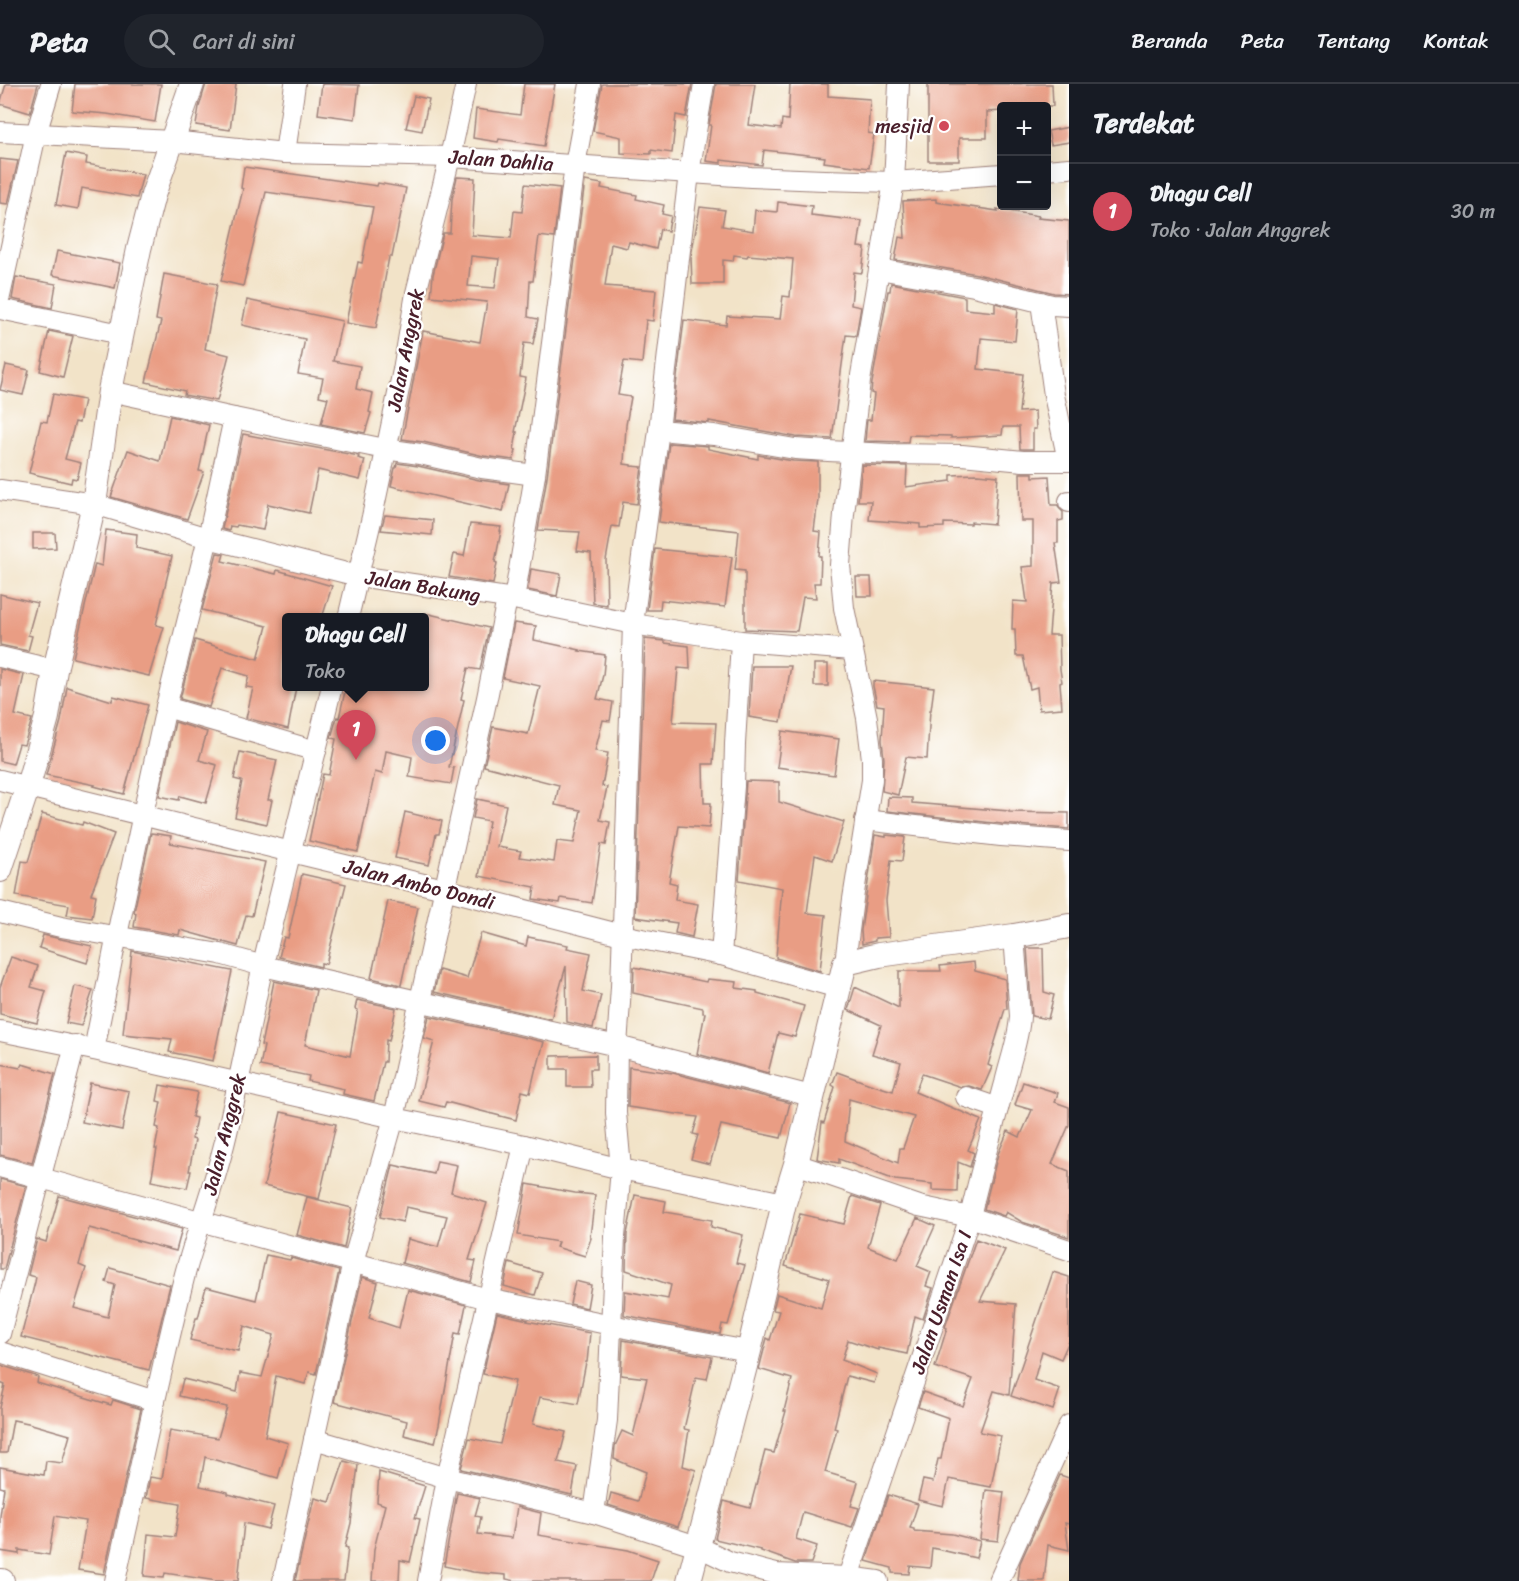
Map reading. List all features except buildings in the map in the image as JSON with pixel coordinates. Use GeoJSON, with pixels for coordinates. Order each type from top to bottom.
{"type":"FeatureCollection","features":[{"type":"Feature","properties":{"kind":"street"},"geometry":{"type":"LineString","coordinates":[[0,296],[36,134],[51,84]]}},
{"type":"Feature","properties":{"kind":"street"},"geometry":{"type":"LineString","coordinates":[[0,870],[28,786],[47,717],[55,670],[94,504],[110,391],[139,249],[153,195],[192,84]]}},
{"type":"Feature","properties":{"kind":"street"},"geometry":{"type":"LineString","coordinates":[[285,153],[295,84]]}},
{"type":"Feature","properties":{"kind":"street","name":"Jalan Anggrek"},"geometry":{"type":"LineString","coordinates":[[349,613],[372,517],[416,293],[466,84]]}},
{"type":"Feature","properties":{"kind":"street"},"geometry":{"type":"LineString","coordinates":[[283,1581],[353,1262],[394,1118],[510,599],[535,476],[575,165],[590,84]]}},
{"type":"Feature","properties":{"kind":"street"},"geometry":{"type":"LineString","coordinates":[[594,1513],[607,1420],[615,1238],[621,1169],[616,1113],[617,1046],[633,624],[659,430],[689,172],[704,84]]}},
{"type":"Feature","properties":{"kind":"street"},"geometry":{"type":"LineString","coordinates":[[689,1581],[749,1351],[845,963],[872,780],[870,738],[844,608],[840,565],[860,381],[894,182],[899,84]]}},
{"type":"Feature","properties":{"kind":"street","name":"Jalan Dahlia"},"geometry":{"type":"LineString","coordinates":[[0,132],[172,141],[285,153],[450,157],[751,177],[894,182],[997,174]]}},
{"type":"Feature","properties":{"kind":"street"},"geometry":{"type":"LineString","coordinates":[[1051,170],[1069,168]]}},
{"type":"Feature","properties":{"kind":"street"},"geometry":{"type":"LineString","coordinates":[[879,269],[974,286],[1052,305],[1069,306]]}},
{"type":"Feature","properties":{"kind":"street"},"geometry":{"type":"LineString","coordinates":[[659,430],[714,435],[795,449],[962,455],[1023,461],[1069,461],[1054,395],[1041,302]]}},
{"type":"Feature","properties":{"kind":"street"},"geometry":{"type":"LineString","coordinates":[[0,309],[121,334]]}},
{"type":"Feature","properties":{"kind":"street"},"geometry":{"type":"LineString","coordinates":[[110,391],[386,449],[535,476]]}},
{"type":"Feature","properties":{"kind":"street"},"geometry":{"type":"LineString","coordinates":[[94,1050],[166,707],[208,538],[234,418]]}},
{"type":"Feature","properties":{"kind":"street","name":"Jalan Bakung"},"geometry":{"type":"LineString","coordinates":[[0,490],[94,504],[208,538],[358,576],[510,599],[633,624],[741,641],[852,650]]}},
{"type":"Feature","properties":{"kind":"street"},"geometry":{"type":"LineString","coordinates":[[722,955],[741,641]]}},
{"type":"Feature","properties":{"kind":"street"},"geometry":{"type":"LineString","coordinates":[[0,657],[55,670]]}},
{"type":"Feature","properties":{"kind":"street","name":"Jalan Anggrek"},"geometry":{"type":"LineString","coordinates":[[115,1581],[185,1274],[214,1182],[263,966],[331,691]]}},
{"type":"Feature","properties":{"kind":"street"},"geometry":{"type":"LineString","coordinates":[[166,707],[316,751]]}},
{"type":"Feature","properties":{"kind":"street","name":"Jalan Ambo Dondi"},"geometry":{"type":"LineString","coordinates":[[0,780],[622,935],[722,955],[838,988]]}},
{"type":"Feature","properties":{"kind":"street"},"geometry":{"type":"LineString","coordinates":[[865,820],[1001,836],[1069,841]]}},
{"type":"Feature","properties":{"kind":"street"},"geometry":{"type":"LineString","coordinates":[[0,912],[61,927],[220,954],[263,966],[617,1046],[811,1096]]}},
{"type":"Feature","properties":{"kind":"street"},"geometry":{"type":"LineString","coordinates":[[845,963],[879,955],[1069,926]]}},
{"type":"Feature","properties":{"kind":"street","name":"Jalan Usman Isa I"},"geometry":{"type":"LineString","coordinates":[[848,1577],[970,1217],[1019,1023],[1014,936]]}},
{"type":"Feature","properties":{"kind":"street"},"geometry":{"type":"LineString","coordinates":[[0,1031],[238,1081],[621,1169],[784,1203]]}},
{"type":"Feature","properties":{"kind":"street"},"geometry":{"type":"LineString","coordinates":[[0,1334],[75,1046]]}},
{"type":"Feature","properties":{"kind":"street"},"geometry":{"type":"LineString","coordinates":[[966,1097],[998,1108]]}},
{"type":"Feature","properties":{"kind":"street"},"geometry":{"type":"LineString","coordinates":[[428,1581],[447,1478],[524,1145]]}},
{"type":"Feature","properties":{"kind":"street"},"geometry":{"type":"LineString","coordinates":[[796,1164],[919,1206],[970,1217],[1069,1250]]}},
{"type":"Feature","properties":{"kind":"street"},"geometry":{"type":"LineString","coordinates":[[0,1167],[488,1299],[749,1351]]}},
{"type":"Feature","properties":{"kind":"street"},"geometry":{"type":"LineString","coordinates":[[0,1352],[155,1401]]}},
{"type":"Feature","properties":{"kind":"street"},"geometry":{"type":"LineString","coordinates":[[999,1581],[1069,1425]]}},
{"type":"Feature","properties":{"kind":"street"},"geometry":{"type":"LineString","coordinates":[[314,1439],[447,1478],[594,1513],[697,1546],[730,1562],[776,1574],[848,1577],[878,1581]]}},
{"type":"Feature","properties":{"kind":"place","name":"mesjid"},"geometry":{"type":"Point","coordinates":[944,126]}},
{"type":"Feature","properties":{"kind":"place","name":"Dhagu Cell"},"geometry":{"type":"Point","coordinates":[356,760]}}]}
